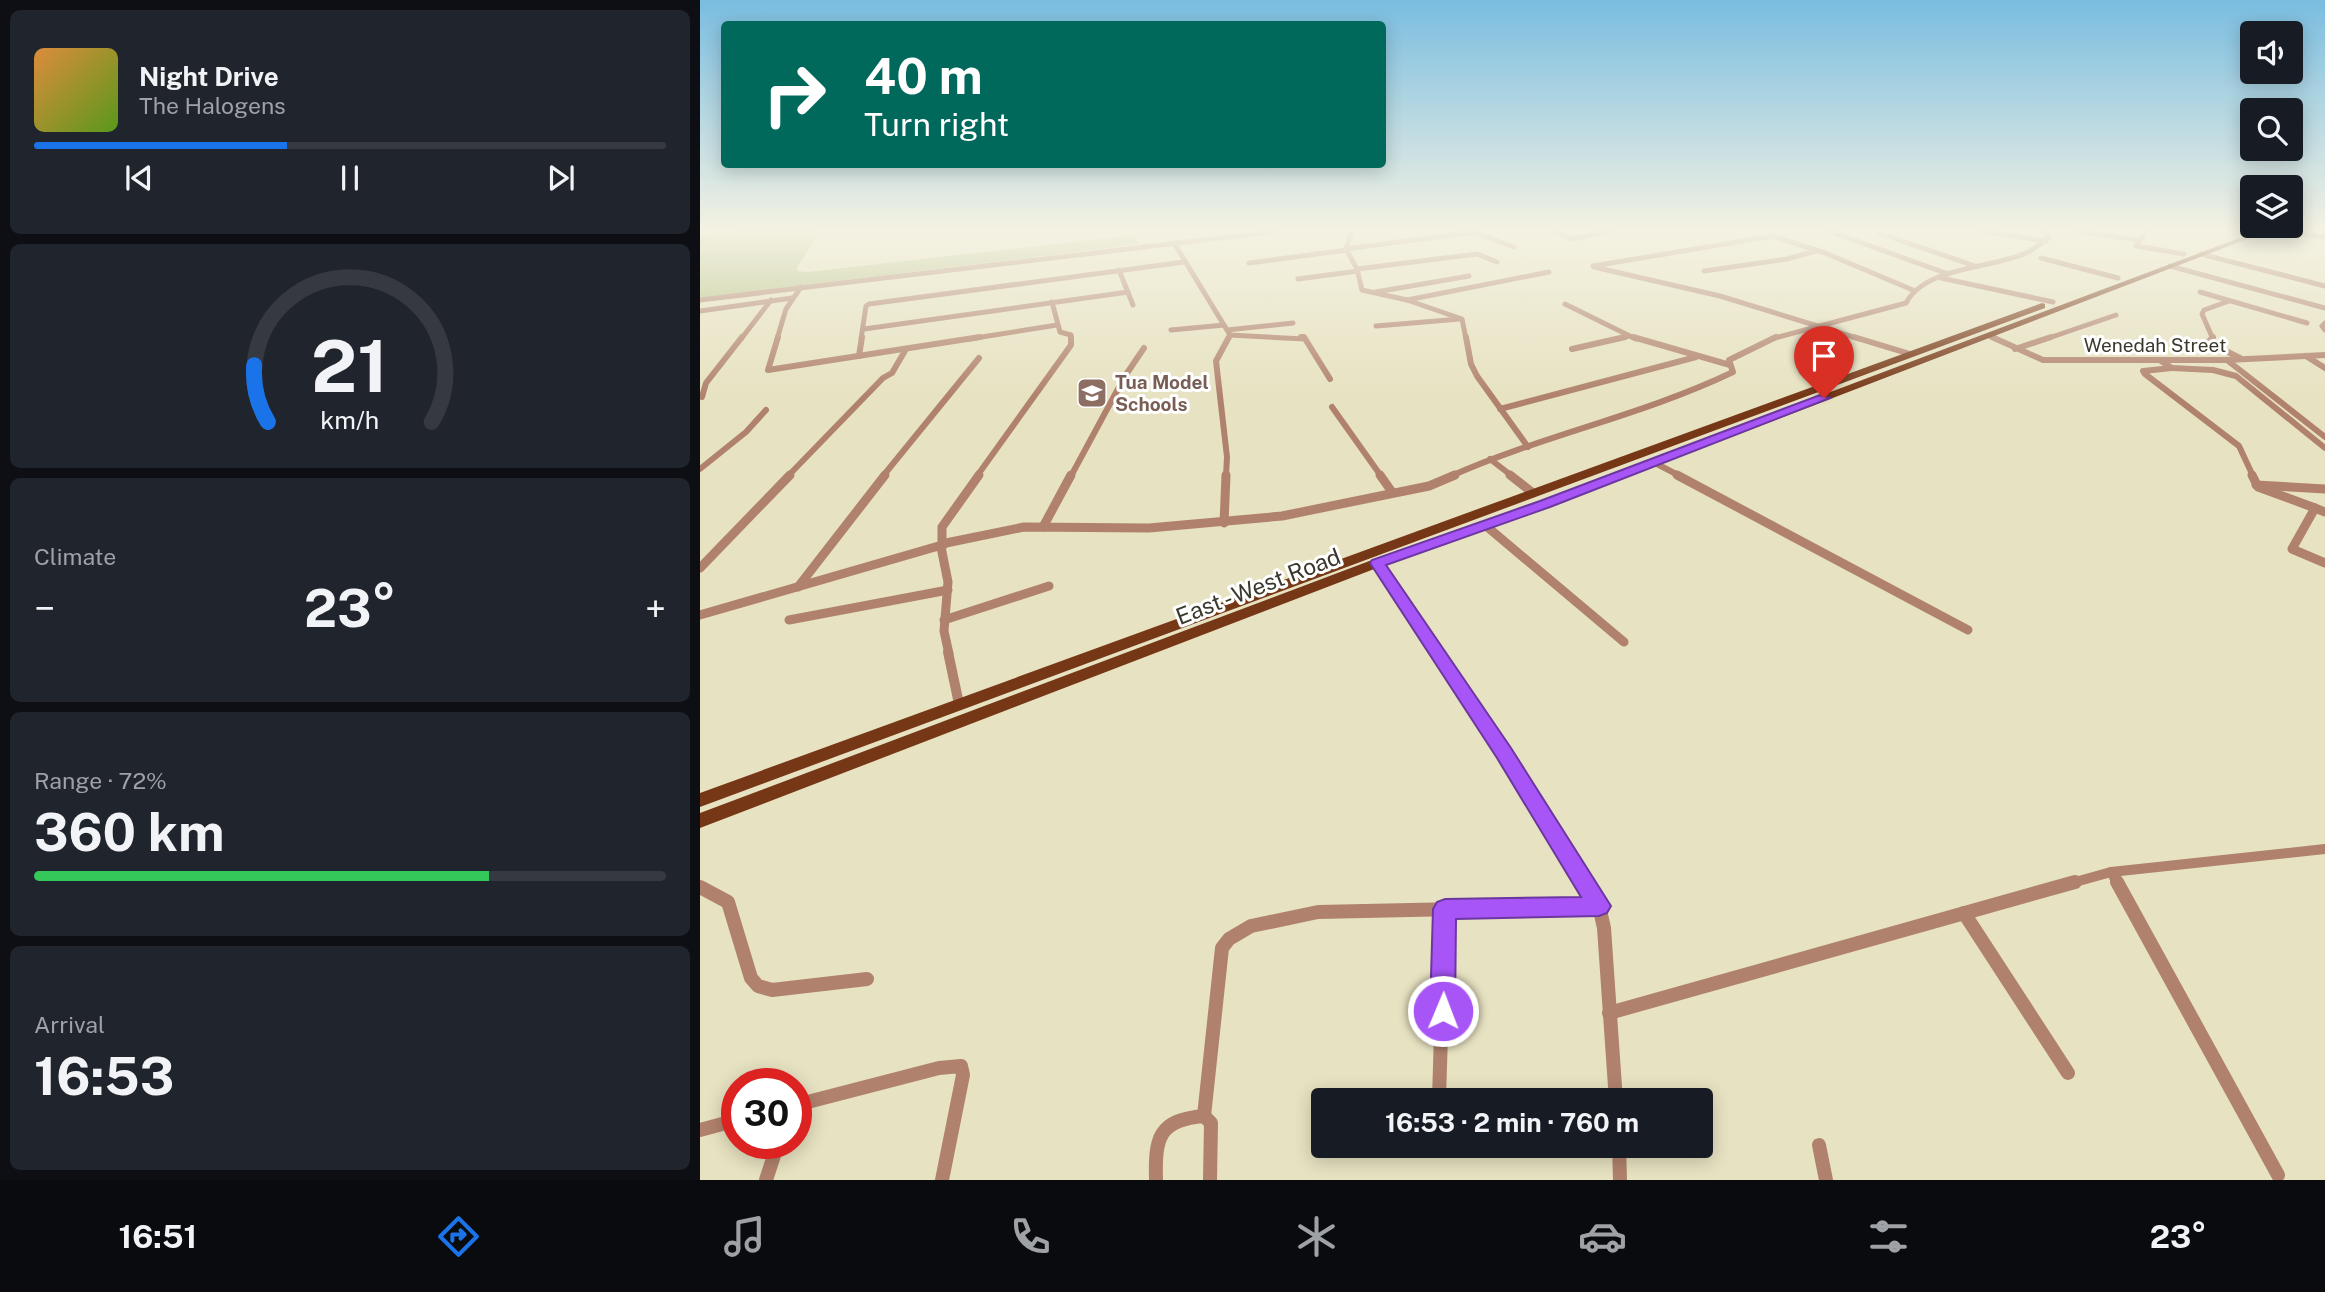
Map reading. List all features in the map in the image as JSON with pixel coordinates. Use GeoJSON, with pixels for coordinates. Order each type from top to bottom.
{"type":"FeatureCollection","features":[{"type":"Feature","properties":{"kind":"main road","name":"East - West Road"},"geometry":{"type":"LineString","coordinates":[[700,800],[2096,286]]}},
{"type":"Feature","properties":{"kind":"main road","name":"East - West Road"},"geometry":{"type":"LineString","coordinates":[[700,821],[1377,563],[1655,463],[2118,286]]}},
{"type":"Feature","properties":{"kind":"main road"},"geometry":{"type":"LineString","coordinates":[[1808,391],[1824,398]]}},
{"type":"Feature","properties":{"kind":"street"},"geometry":{"type":"LineString","coordinates":[[700,300],[810,286]]}},
{"type":"Feature","properties":{"kind":"street"},"geometry":{"type":"LineString","coordinates":[[859,356],[866,306],[869,304],[1005,286]]}},
{"type":"Feature","properties":{"kind":"street"},"geometry":{"type":"LineString","coordinates":[[1125,286],[1133,305]]}},
{"type":"Feature","properties":{"kind":"street"},"geometry":{"type":"LineString","coordinates":[[1199,286],[1227,330]]}},
{"type":"Feature","properties":{"kind":"street"},"geometry":{"type":"LineString","coordinates":[[1361,286],[1371,293],[1407,300],[1462,319]]}},
{"type":"Feature","properties":{"kind":"street"},"geometry":{"type":"LineString","coordinates":[[1371,293],[1411,286]]}},
{"type":"Feature","properties":{"kind":"street"},"geometry":{"type":"LineString","coordinates":[[1407,300],[1429,293],[1476,286]]}},
{"type":"Feature","properties":{"kind":"street"},"geometry":{"type":"LineString","coordinates":[[1678,286],[1817,323],[1910,354]]}},
{"type":"Feature","properties":{"kind":"street"},"geometry":{"type":"LineString","coordinates":[[1903,286],[1913,290]]}},
{"type":"Feature","properties":{"kind":"street"},"geometry":{"type":"LineString","coordinates":[[700,615],[999,530],[1043,527],[1149,528],[1224,523],[1319,509],[1436,483],[1490,459],[1683,396],[1733,372],[1729,360],[1760,341],[1817,323],[1902,304],[1907,302],[1913,290],[1922,286]]}},
{"type":"Feature","properties":{"kind":"street"},"geometry":{"type":"LineString","coordinates":[[1987,286],[2053,302]]}},
{"type":"Feature","properties":{"kind":"street"},"geometry":{"type":"LineString","coordinates":[[2244,286],[2325,308]]}},
{"type":"Feature","properties":{"kind":"street"},"geometry":{"type":"LineString","coordinates":[[802,287],[792,298],[782,320],[768,370],[1057,325]]}},
{"type":"Feature","properties":{"kind":"street"},"geometry":{"type":"LineString","coordinates":[[864,329],[1128,292]]}},
{"type":"Feature","properties":{"kind":"street"},"geometry":{"type":"LineString","coordinates":[[2200,292],[2307,323]]}},
{"type":"Feature","properties":{"kind":"street"},"geometry":{"type":"LineString","coordinates":[[700,311],[792,298]]}},
{"type":"Feature","properties":{"kind":"street"},"geometry":{"type":"LineString","coordinates":[[702,397],[706,383],[771,300]]}},
{"type":"Feature","properties":{"kind":"street"},"geometry":{"type":"LineString","coordinates":[[2230,301],[2204,310],[2202,314],[2214,338],[2208,342],[2242,359]]}},
{"type":"Feature","properties":{"kind":"street"},"geometry":{"type":"LineString","coordinates":[[960,704],[944,631],[948,590],[942,527],[1071,345],[1071,335],[1059,332],[1052,302]]}},
{"type":"Feature","properties":{"kind":"street"},"geometry":{"type":"LineString","coordinates":[[1565,304],[1629,336],[1696,358],[1730,365]]}},
{"type":"Feature","properties":{"kind":"street"},"geometry":{"type":"LineString","coordinates":[[2015,349],[2116,314]]}},
{"type":"Feature","properties":{"kind":"street"},"geometry":{"type":"LineString","coordinates":[[1376,326],[1462,319]]}},
{"type":"Feature","properties":{"kind":"street"},"geometry":{"type":"LineString","coordinates":[[1462,319],[1474,371],[1528,447]]}},
{"type":"Feature","properties":{"kind":"street"},"geometry":{"type":"LineString","coordinates":[[1227,330],[1293,323]]}},
{"type":"Feature","properties":{"kind":"street"},"geometry":{"type":"LineString","coordinates":[[2325,323],[2322,326],[2325,330]]}},
{"type":"Feature","properties":{"kind":"street"},"geometry":{"type":"LineString","coordinates":[[1171,330],[1227,330],[1304,337],[1330,379]]}},
{"type":"Feature","properties":{"kind":"street"},"geometry":{"type":"LineString","coordinates":[[1224,523],[1227,457],[1216,377],[1217,353],[1227,330]]}},
{"type":"Feature","properties":{"kind":"street"},"geometry":{"type":"LineString","coordinates":[[1573,349],[1629,336]]}},
{"type":"Feature","properties":{"kind":"street","name":"Wenedah Street"},"geometry":{"type":"LineString","coordinates":[[1990,336],[2043,360],[2227,360],[2325,355]]}},
{"type":"Feature","properties":{"kind":"street"},"geometry":{"type":"LineString","coordinates":[[700,568],[883,378],[892,373],[906,349]]}},
{"type":"Feature","properties":{"kind":"street"},"geometry":{"type":"LineString","coordinates":[[1043,527],[1142,350]]}},
{"type":"Feature","properties":{"kind":"street"},"geometry":{"type":"LineString","coordinates":[[2304,355],[2325,368]]}},
{"type":"Feature","properties":{"kind":"street"},"geometry":{"type":"LineString","coordinates":[[798,587],[827,546],[979,358]]}},
{"type":"Feature","properties":{"kind":"street"},"geometry":{"type":"LineString","coordinates":[[1500,409],[1696,358]]}},
{"type":"Feature","properties":{"kind":"street"},"geometry":{"type":"LineString","coordinates":[[2161,360],[2172,368]]}},
{"type":"Feature","properties":{"kind":"street"},"geometry":{"type":"LineString","coordinates":[[2227,360],[2325,437]]}},
{"type":"Feature","properties":{"kind":"street"},"geometry":{"type":"LineString","coordinates":[[2325,449],[2235,376],[2213,370],[2172,368],[2143,371],[2239,446],[2256,485],[2268,493],[2325,512]]}},
{"type":"Feature","properties":{"kind":"street"},"geometry":{"type":"LineString","coordinates":[[1332,407],[1392,492]]}},
{"type":"Feature","properties":{"kind":"street"},"geometry":{"type":"LineString","coordinates":[[700,469],[746,432],[766,410]]}},
{"type":"Feature","properties":{"kind":"street"},"geometry":{"type":"LineString","coordinates":[[1490,459],[1533,493]]}},
{"type":"Feature","properties":{"kind":"street"},"geometry":{"type":"LineString","coordinates":[[1655,463],[1968,630]]}},
{"type":"Feature","properties":{"kind":"street"},"geometry":{"type":"LineString","coordinates":[[2256,485],[2325,489]]}},
{"type":"Feature","properties":{"kind":"street"},"geometry":{"type":"LineString","coordinates":[[2315,508],[2292,549],[2325,563]]}},
{"type":"Feature","properties":{"kind":"street"},"geometry":{"type":"LineString","coordinates":[[1485,525],[1623,642]]}},
{"type":"Feature","properties":{"kind":"street"},"geometry":{"type":"LineString","coordinates":[[1377,563],[1504,753],[1599,906],[1604,928],[1615,1088]]}},
{"type":"Feature","properties":{"kind":"street"},"geometry":{"type":"LineString","coordinates":[[944,621],[1049,586]]}},
{"type":"Feature","properties":{"kind":"street"},"geometry":{"type":"LineString","coordinates":[[789,620],[948,590]]}},
{"type":"Feature","properties":{"kind":"street"},"geometry":{"type":"LineString","coordinates":[[1609,1013],[2111,872],[2325,849]]}},
{"type":"Feature","properties":{"kind":"street"},"geometry":{"type":"LineString","coordinates":[[2111,872],[2278,1175]]}},
{"type":"Feature","properties":{"kind":"street"},"geometry":{"type":"LineString","coordinates":[[700,887],[728,902],[751,978],[758,986],[772,990],[867,979]]}},
{"type":"Feature","properties":{"kind":"street"},"geometry":{"type":"LineString","coordinates":[[1204,1116],[1222,948],[1227,939],[1238,931],[1318,912],[1599,906]]}},
{"type":"Feature","properties":{"kind":"street"},"geometry":{"type":"LineString","coordinates":[[1439,1088],[1445,909]]}},
{"type":"Feature","properties":{"kind":"street"},"geometry":{"type":"LineString","coordinates":[[1964,913],[2068,1073]]}},
{"type":"Feature","properties":{"kind":"street"},"geometry":{"type":"LineString","coordinates":[[812,1101],[939,1068],[961,1066],[963,1075],[942,1180]]}},
{"type":"Feature","properties":{"kind":"street"},"geometry":{"type":"LineString","coordinates":[[1156,1180],[1156,1144],[1159,1134],[1171,1124],[1204,1116],[1211,1122],[1210,1180]]}},
{"type":"Feature","properties":{"kind":"street"},"geometry":{"type":"LineString","coordinates":[[700,1129],[721,1124]]}},
{"type":"Feature","properties":{"kind":"street"},"geometry":{"type":"LineString","coordinates":[[1819,1145],[1826,1180]]}},
{"type":"Feature","properties":{"kind":"street"},"geometry":{"type":"LineString","coordinates":[[1619,1158],[1620,1180]]}},
{"type":"Feature","properties":{"kind":"street"},"geometry":{"type":"LineString","coordinates":[[766,1180],[773,1159]]}},
{"type":"Feature","properties":{"kind":"green space"},"geometry":{"type":"Polygon","coordinates":[[[700,286],[797,286],[700,298],[700,286]]]}},
{"type":"Feature","properties":{"kind":"place","name":"Tua Model Schools"},"geometry":{"type":"Point","coordinates":[1092,393]}},
{"type":"Feature","properties":{"kind":"route"},"geometry":{"type":"LineString","coordinates":[[1443,1011],[1445,909],[1599,906],[1504,753],[1377,563],[1545,504],[1824,398]]}}]}
